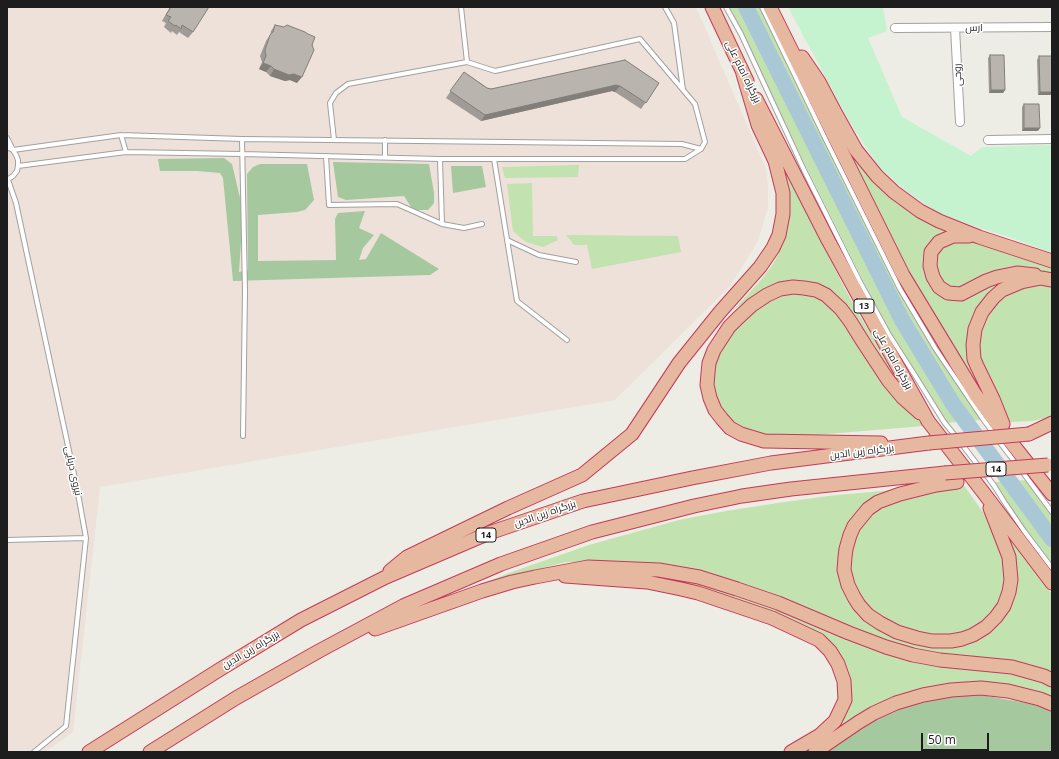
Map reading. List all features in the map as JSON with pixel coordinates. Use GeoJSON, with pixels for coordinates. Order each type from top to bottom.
{"type":"FeatureCollection","features":[{"type":"Feature","properties":{"kind":"highway","name":"بزرگراه امام علی"},"geometry":{"type":"LineString","coordinates":[[712,7],[744,74],[828,240],[928,421],[1052,583]]}},
{"type":"Feature","properties":{"kind":"highway"},"geometry":{"type":"LineString","coordinates":[[770,7],[903,276],[975,394],[1052,494]]}},
{"type":"Feature","properties":{"kind":"highway"},"geometry":{"type":"LineString","coordinates":[[776,20],[819,82],[856,150],[877,176],[894,192],[920,211],[939,221],[1052,261]]}},
{"type":"Feature","properties":{"kind":"highway"},"geometry":{"type":"LineString","coordinates":[[377,581],[407,556],[582,475],[594,466],[632,434],[678,363],[760,267],[773,248],[779,235],[783,214],[783,199],[775,161],[758,125],[744,74]]}},
{"type":"Feature","properties":{"kind":"highway"},"geometry":{"type":"LineString","coordinates":[[979,236],[952,236],[939,242],[931,252],[930,266],[933,277],[939,287],[948,293],[961,294],[997,276],[1017,273],[1032,274],[1051,279]]}},
{"type":"Feature","properties":{"kind":"highway"},"geometry":{"type":"LineString","coordinates":[[1010,441],[993,398],[974,359],[972,345],[975,329],[982,312],[993,298],[1002,290],[1021,282],[1041,278],[1051,279]]}},
{"type":"Feature","properties":{"kind":"highway"},"geometry":{"type":"LineString","coordinates":[[928,421],[903,398],[888,380],[841,309],[826,295],[816,290],[793,287],[780,289],[767,295],[752,305],[729,327],[714,350],[709,363],[707,385],[710,398],[722,419],[730,428],[741,434],[764,440],[929,443]]}},
{"type":"Feature","properties":{"kind":"highway"},"geometry":{"type":"LineString","coordinates":[[1029,434],[1052,423]]}},
{"type":"Feature","properties":{"kind":"highway","name":"بزرگراه زین الدین"},"geometry":{"type":"LineString","coordinates":[[89,752],[218,670],[301,620],[377,581],[489,533],[583,501],[771,463],[929,443],[1029,434],[1052,430]]}},
{"type":"Feature","properties":{"kind":"highway","name":"14"},"geometry":{"type":"LineString","coordinates":[[150,752],[236,698],[403,606],[501,564],[592,532],[694,506],[742,496],[791,489],[945,473],[1050,464]]}},
{"type":"Feature","properties":{"kind":"highway"},"geometry":{"type":"LineString","coordinates":[[983,492],[1009,557],[1011,580],[1009,592],[1004,606],[996,617],[986,627],[973,635],[962,639],[932,642],[897,632],[868,615],[859,605],[851,591],[846,578],[844,564],[844,557],[850,535],[859,518],[878,502],[900,494],[957,482],[996,469]]}},
{"type":"Feature","properties":{"kind":"highway"},"geometry":{"type":"LineString","coordinates":[[333,644],[482,591],[512,582],[588,567],[659,570],[699,577],[737,588],[778,603],[849,633],[886,647],[913,655],[940,660],[1012,667],[1044,676],[1052,680]]}},
{"type":"Feature","properties":{"kind":"highway"},"geometry":{"type":"LineString","coordinates":[[549,575],[662,584],[698,593],[772,618],[819,640],[830,651],[838,664],[844,681],[845,700],[835,721],[820,735],[791,752]]}},
{"type":"Feature","properties":{"kind":"highway"},"geometry":{"type":"LineString","coordinates":[[815,752],[874,713],[896,703],[923,695],[951,690],[981,688],[1008,691],[1040,699],[1052,704]]}},
{"type":"Feature","properties":{"kind":"street","name":"ارس"},"geometry":{"type":"LineString","coordinates":[[895,28],[1052,27]]}},
{"type":"Feature","properties":{"kind":"street","name":"روحی"},"geometry":{"type":"LineString","coordinates":[[955,28],[960,122]]}},
{"type":"Feature","properties":{"kind":"street"},"geometry":{"type":"LineString","coordinates":[[988,140],[1052,139]]}},
{"type":"Feature","properties":{"kind":"lane"},"geometry":{"type":"LineString","coordinates":[[461,7],[467,62]]}},
{"type":"Feature","properties":{"kind":"lane"},"geometry":{"type":"LineString","coordinates":[[665,7],[674,24],[684,91]]}},
{"type":"Feature","properties":{"kind":"lane"},"geometry":{"type":"LineString","coordinates":[[726,7],[804,170],[859,280],[888,333],[944,422],[995,487],[1018,522],[1052,568]]}},
{"type":"Feature","properties":{"kind":"lane"},"geometry":{"type":"LineString","coordinates":[[762,7],[826,140],[913,312],[935,348],[983,419],[1052,512]]}},
{"type":"Feature","properties":{"kind":"lane"},"geometry":{"type":"LineString","coordinates":[[18,166],[126,152],[440,159],[685,160],[701,149],[705,142],[695,104],[640,39],[495,71],[467,62],[348,84],[336,93],[330,103],[334,140]]}},
{"type":"Feature","properties":{"kind":"lane"},"geometry":{"type":"LineString","coordinates":[[7,147],[13,150],[121,135],[334,140],[682,144],[701,149]]}},
{"type":"Feature","properties":{"kind":"lane"},"geometry":{"type":"LineString","coordinates":[[121,135],[126,152]]}},
{"type":"Feature","properties":{"kind":"lane"},"geometry":{"type":"LineString","coordinates":[[7,138],[18,160],[17,171],[8,180]]}},
{"type":"Feature","properties":{"kind":"lane"},"geometry":{"type":"LineString","coordinates":[[242,138],[245,290],[243,436]]}},
{"type":"Feature","properties":{"kind":"lane"},"geometry":{"type":"LineString","coordinates":[[385,140],[385,157]]}},
{"type":"Feature","properties":{"kind":"lane"},"geometry":{"type":"LineString","coordinates":[[326,156],[329,206],[397,204],[442,224],[464,228],[482,224]]}},
{"type":"Feature","properties":{"kind":"lane"},"geometry":{"type":"LineString","coordinates":[[440,159],[442,224]]}},
{"type":"Feature","properties":{"kind":"lane"},"geometry":{"type":"LineString","coordinates":[[494,159],[517,301],[567,340]]}},
{"type":"Feature","properties":{"kind":"lane","name":"نیروی دریایی"},"geometry":{"type":"LineString","coordinates":[[8,180],[18,211],[86,538],[66,726],[34,752]]}},
{"type":"Feature","properties":{"kind":"lane"},"geometry":{"type":"LineString","coordinates":[[507,240],[539,255],[576,262]]}},
{"type":"Feature","properties":{"kind":"lane"},"geometry":{"type":"LineString","coordinates":[[7,540],[86,538]]}},
{"type":"Feature","properties":{"kind":"shaded area"},"geometry":{"type":"Polygon","coordinates":[[[7,7],[696,7],[766,169],[768,207],[758,241],[731,285],[615,400],[100,487],[73,732],[45,752],[7,752],[7,7]]]}},
{"type":"Feature","properties":{"kind":"green space"},"geometry":{"type":"Polygon","coordinates":[[[730,7],[760,7],[807,107],[899,291],[917,322],[980,420],[947,423],[891,333],[810,175],[730,7]]]}},
{"type":"Feature","properties":{"kind":"green space"},"geometry":{"type":"Polygon","coordinates":[[[788,7],[883,7],[887,31],[868,38],[902,117],[971,156],[982,147],[1052,145],[1052,253],[1015,239],[944,217],[905,190],[879,167],[850,123],[788,7]]]}},
{"type":"Feature","properties":{"kind":"green space"},"geometry":{"type":"Polygon","coordinates":[[[821,92],[904,207],[1052,267],[1052,276],[1027,277],[973,322],[982,390],[915,283],[821,92]]]}},
{"type":"Feature","properties":{"kind":"green space"},"geometry":{"type":"Polygon","coordinates":[[[756,106],[845,289],[909,399],[822,287],[812,282],[798,281],[779,284],[765,289],[734,309],[771,267],[778,255],[787,229],[756,106]]]}},
{"type":"Feature","properties":{"kind":"green space"},"geometry":{"type":"Polygon","coordinates":[[[224,158],[232,164],[241,202],[239,272],[248,270],[247,174],[253,167],[260,164],[307,164],[314,200],[305,210],[258,215],[258,261],[336,260],[335,219],[338,213],[365,211],[359,228],[374,235],[363,248],[359,260],[366,259],[381,233],[439,269],[430,275],[233,281],[223,178],[220,173],[197,171],[160,171],[158,159],[224,158]]]}},
{"type":"Feature","properties":{"kind":"green space"},"geometry":{"type":"Polygon","coordinates":[[[333,162],[429,164],[434,193],[434,203],[428,210],[413,210],[404,196],[346,200],[338,197],[333,162]]]}},
{"type":"Feature","properties":{"kind":"green space"},"geometry":{"type":"Polygon","coordinates":[[[579,165],[578,177],[505,178],[502,167],[579,165]]]}},
{"type":"Feature","properties":{"kind":"green space"},"geometry":{"type":"Polygon","coordinates":[[[451,166],[482,166],[486,187],[453,193],[451,166]]]}},
{"type":"Feature","properties":{"kind":"green space"},"geometry":{"type":"Polygon","coordinates":[[[532,183],[533,236],[557,236],[558,240],[543,247],[526,242],[513,231],[507,184],[532,183]]]}},
{"type":"Feature","properties":{"kind":"green space"},"geometry":{"type":"Polygon","coordinates":[[[566,235],[678,236],[681,252],[592,269],[587,245],[574,245],[566,235]]]}},
{"type":"Feature","properties":{"kind":"green space"},"geometry":{"type":"Polygon","coordinates":[[[1024,284],[1052,284],[1052,417],[1032,421],[1010,422],[985,377],[976,348],[985,313],[997,298],[1024,284]]]}},
{"type":"Feature","properties":{"kind":"green space"},"geometry":{"type":"Polygon","coordinates":[[[795,291],[820,298],[840,314],[883,378],[923,426],[816,435],[779,436],[760,435],[737,428],[720,410],[712,387],[715,360],[739,323],[774,297],[795,291]]]}},
{"type":"Feature","properties":{"kind":"green space"},"geometry":{"type":"Polygon","coordinates":[[[1028,480],[1052,516],[1052,564],[1012,511],[995,482],[1028,480]]]}},
{"type":"Feature","properties":{"kind":"green space"},"geometry":{"type":"Polygon","coordinates":[[[963,484],[989,521],[1004,555],[1006,585],[994,612],[970,632],[935,638],[900,628],[867,608],[851,579],[849,557],[853,539],[870,513],[899,498],[963,484]]]}},
{"type":"Feature","properties":{"kind":"green space"},"geometry":{"type":"Polygon","coordinates":[[[893,490],[877,498],[841,552],[867,619],[957,645],[1011,599],[1001,527],[1052,594],[1052,675],[946,657],[878,640],[788,604],[619,562],[566,562],[504,578],[439,600],[589,545],[679,520],[778,503],[828,496],[893,490]]]}},
{"type":"Feature","properties":{"kind":"green space"},"geometry":{"type":"Polygon","coordinates":[[[629,572],[670,575],[745,596],[837,634],[1052,683],[1052,700],[936,689],[810,752],[798,752],[812,745],[851,688],[850,675],[847,666],[835,649],[831,645],[629,572]]]}},
{"type":"Feature","properties":{"kind":"green space"},"geometry":{"type":"Polygon","coordinates":[[[965,692],[1049,707],[1052,709],[1052,752],[820,752],[886,712],[965,692]]]}},
{"type":"Feature","properties":{"kind":"building"},"geometry":{"type":"Polygon","coordinates":[[[171,7],[209,7],[193,32],[182,25],[181,29],[168,21],[171,17],[166,15],[171,7]]]}},
{"type":"Feature","properties":{"kind":"building"},"geometry":{"type":"Polygon","coordinates":[[[275,25],[284,27],[287,25],[315,37],[312,45],[314,50],[302,77],[294,74],[289,75],[263,63],[266,56],[265,50],[275,25]]]}},
{"type":"Feature","properties":{"kind":"building"},"geometry":{"type":"Polygon","coordinates":[[[990,55],[1004,55],[1005,90],[991,90],[990,55]]]}},
{"type":"Feature","properties":{"kind":"building"},"geometry":{"type":"Polygon","coordinates":[[[1039,56],[1052,56],[1052,92],[1040,92],[1039,56]]]}},
{"type":"Feature","properties":{"kind":"building"},"geometry":{"type":"Polygon","coordinates":[[[625,60],[659,83],[646,103],[620,86],[616,85],[485,115],[450,91],[464,72],[487,88],[491,89],[625,60]]]}},
{"type":"Feature","properties":{"kind":"building"},"geometry":{"type":"Polygon","coordinates":[[[1024,104],[1039,104],[1040,128],[1024,128],[1024,104]]]}},
{"type":"Feature","properties":{"kind":"waterway"},"geometry":{"type":"LineString","coordinates":[[746,7],[902,320],[953,404],[1052,539]]}}]}
